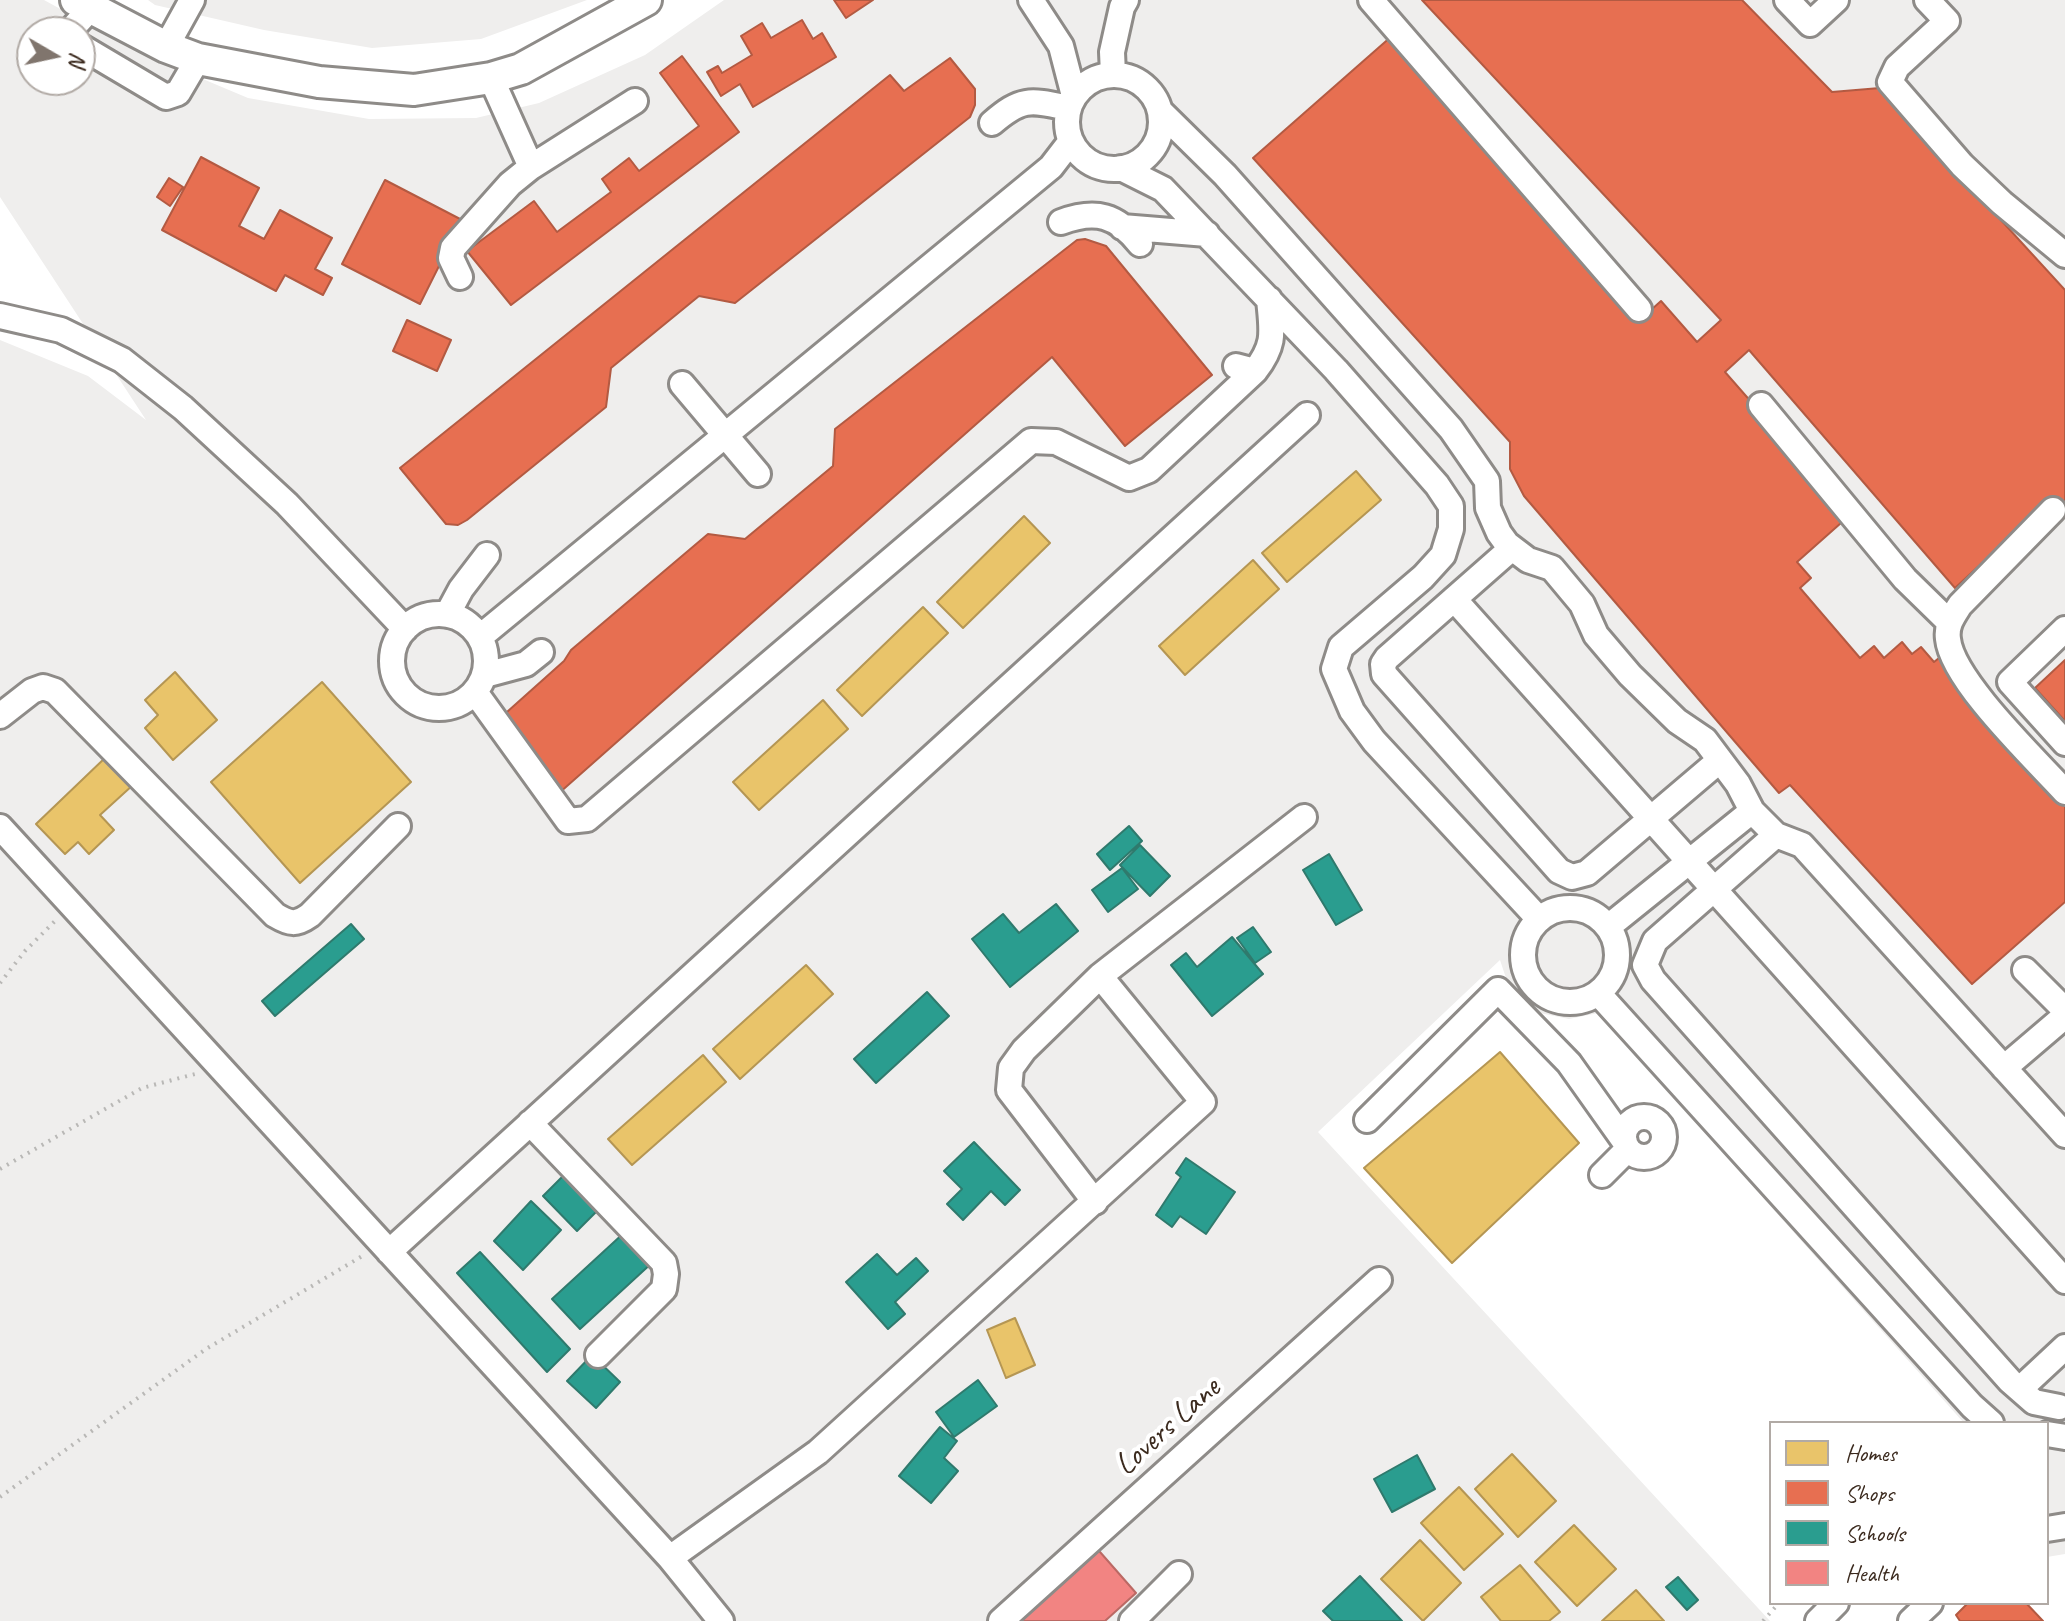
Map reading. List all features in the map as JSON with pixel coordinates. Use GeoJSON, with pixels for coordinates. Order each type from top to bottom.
{"type":"FeatureCollection","features":[{"type":"Feature","properties":{"kind":"main road"},"geometry":{"type":"LineString","coordinates":[[83,4],[166,47],[198,59],[319,82],[414,90],[491,78],[521,69],[646,0]]}},
{"type":"Feature","properties":{"kind":"lane"},"geometry":{"type":"LineString","coordinates":[[166,47],[192,0]]}},
{"type":"Feature","properties":{"kind":"lane"},"geometry":{"type":"LineString","coordinates":[[1031,0],[1061,46],[1072,102],[1067,128],[1071,141],[1090,162]]}},
{"type":"Feature","properties":{"kind":"lane"},"geometry":{"type":"LineString","coordinates":[[1108,75],[1126,0]]}},
{"type":"Feature","properties":{"kind":"lane"},"geometry":{"type":"LineString","coordinates":[[1371,0],[1639,309]]}},
{"type":"Feature","properties":{"kind":"lane"},"geometry":{"type":"LineString","coordinates":[[1787,0],[1810,24],[1836,0]]}},
{"type":"Feature","properties":{"kind":"lane"},"geometry":{"type":"LineString","coordinates":[[1927,0],[1947,21],[1897,67],[1890,82],[1962,165],[2013,213],[2065,255]]}},
{"type":"Feature","properties":{"kind":"lane"},"geometry":{"type":"LineString","coordinates":[[1061,46],[1108,75]]}},
{"type":"Feature","properties":{"kind":"lane"},"geometry":{"type":"LineString","coordinates":[[96,55],[166,97],[178,93],[198,59]]}},
{"type":"Feature","properties":{"kind":"lane"},"geometry":{"type":"LineString","coordinates":[[1051,167],[1090,162],[1111,169],[1137,163],[1150,153],[1162,131],[1157,102],[1144,85],[1126,76],[1108,75],[1084,85],[1072,102]]}},
{"type":"Feature","properties":{"kind":"lane"},"geometry":{"type":"LineString","coordinates":[[491,78],[531,167]]}},
{"type":"Feature","properties":{"kind":"lane"},"geometry":{"type":"LineString","coordinates":[[460,277],[451,258],[453,248],[510,184],[531,167],[635,101]]}},
{"type":"Feature","properties":{"kind":"lane"},"geometry":{"type":"LineString","coordinates":[[992,123],[1015,104],[1072,102]]}},
{"type":"Feature","properties":{"kind":"lane"},"geometry":{"type":"LineString","coordinates":[[1161,112],[1225,175],[1451,429],[1487,481],[1486,495],[1492,521],[1512,548],[1528,560],[1552,568],[1582,604],[1596,635],[1630,675],[1677,721],[1705,740],[1738,784],[1752,811],[1776,835],[1802,845],[2065,1135]]}},
{"type":"Feature","properties":{"kind":"lane"},"geometry":{"type":"LineString","coordinates":[[480,637],[1051,167],[1071,141]]}},
{"type":"Feature","properties":{"kind":"lane"},"geometry":{"type":"LineString","coordinates":[[1150,153],[1163,189]]}},
{"type":"Feature","properties":{"kind":"lane"},"geometry":{"type":"LineString","coordinates":[[1121,168],[1163,189],[1207,234],[1336,370],[1437,485],[1451,506],[1451,529],[1443,555],[1423,577],[1341,647],[1334,669],[1352,711],[1374,741],[1539,919]]}},
{"type":"Feature","properties":{"kind":"lane"},"geometry":{"type":"LineString","coordinates":[[1061,222],[1084,214],[1106,217],[1131,233],[1140,244]]}},
{"type":"Feature","properties":{"kind":"lane"},"geometry":{"type":"LineString","coordinates":[[1122,227],[1207,234]]}},
{"type":"Feature","properties":{"kind":"lane"},"geometry":{"type":"LineString","coordinates":[[480,684],[568,821],[587,819],[1031,441],[1056,442],[1129,478],[1149,470],[1246,369],[1269,354],[1272,330],[1269,299]]}},
{"type":"Feature","properties":{"kind":"lane"},"geometry":{"type":"LineString","coordinates":[[0,316],[61,330],[122,360],[183,408],[287,504],[405,629]]}},
{"type":"Feature","properties":{"kind":"lane"},"geometry":{"type":"LineString","coordinates":[[682,384],[758,474]]}},
{"type":"Feature","properties":{"kind":"lane"},"geometry":{"type":"LineString","coordinates":[[1761,405],[1905,579],[1949,622]]}},
{"type":"Feature","properties":{"kind":"lane"},"geometry":{"type":"LineString","coordinates":[[385,1248],[530,1123],[1307,415]]}},
{"type":"Feature","properties":{"kind":"lane"},"geometry":{"type":"LineString","coordinates":[[2053,510],[1960,605],[1949,622],[1948,639],[1953,659],[1966,681],[2065,792]]}},
{"type":"Feature","properties":{"kind":"lane"},"geometry":{"type":"LineString","coordinates":[[1512,548],[1387,658],[1383,664],[1384,674],[1559,871],[1572,877],[1587,873],[1720,760]]}},
{"type":"Feature","properties":{"kind":"lane"},"geometry":{"type":"LineString","coordinates":[[447,615],[461,589],[487,555]]}},
{"type":"Feature","properties":{"kind":"lane"},"geometry":{"type":"LineString","coordinates":[[1454,599],[2065,1281]]}},
{"type":"Feature","properties":{"kind":"lane"},"geometry":{"type":"LineString","coordinates":[[447,615],[466,623],[480,637],[487,662],[480,684],[467,700],[445,708],[423,706],[411,700],[393,672],[394,649],[405,629],[426,616],[447,615]]}},
{"type":"Feature","properties":{"kind":"lane"},"geometry":{"type":"LineString","coordinates":[[2065,629],[2010,682],[2065,743]]}},
{"type":"Feature","properties":{"kind":"lane"},"geometry":{"type":"LineString","coordinates":[[480,684],[526,664],[541,652]]}},
{"type":"Feature","properties":{"kind":"lane"},"geometry":{"type":"LineString","coordinates":[[0,716],[32,691],[43,687],[55,691],[275,915],[288,923],[299,923],[310,915],[398,826]]}},
{"type":"Feature","properties":{"kind":"lane"},"geometry":{"type":"LineString","coordinates":[[1608,927],[1752,811]]}},
{"type":"Feature","properties":{"kind":"lane"},"geometry":{"type":"LineString","coordinates":[[1095,1202],[1009,1090],[1011,1068],[1024,1050],[1100,976],[1304,817]]}},
{"type":"Feature","properties":{"kind":"lane"},"geometry":{"type":"LineString","coordinates":[[0,827],[670,1558],[721,1621]]}},
{"type":"Feature","properties":{"kind":"lane"},"geometry":{"type":"LineString","coordinates":[[1776,835],[1655,941],[1645,965],[1653,980],[2020,1389],[2034,1402],[2059,1407]]}},
{"type":"Feature","properties":{"kind":"lane"},"geometry":{"type":"LineString","coordinates":[[1570,907],[1591,913],[1608,927],[1617,957],[1612,977],[1598,993],[1577,1002],[1555,1000],[1532,983],[1523,955],[1527,935],[1539,919],[1570,907]]}},
{"type":"Feature","properties":{"kind":"lane"},"geometry":{"type":"LineString","coordinates":[[2025,970],[2065,1010]]}},
{"type":"Feature","properties":{"kind":"lane"},"geometry":{"type":"LineString","coordinates":[[670,1558],[818,1452],[1203,1102],[1100,976]]}},
{"type":"Feature","properties":{"kind":"lane"},"geometry":{"type":"LineString","coordinates":[[1511,1003],[1532,983]]}},
{"type":"Feature","properties":{"kind":"lane"},"geometry":{"type":"LineString","coordinates":[[1367,1120],[1498,990],[1569,1063],[1627,1146],[1642,1157],[1656,1153],[1664,1140],[1660,1125],[1654,1120],[1597,1103]]}},
{"type":"Feature","properties":{"kind":"lane"},"geometry":{"type":"LineString","coordinates":[[1598,993],[1989,1421]]}},
{"type":"Feature","properties":{"kind":"lane"},"geometry":{"type":"LineString","coordinates":[[1531,1023],[1555,1000]]}},
{"type":"Feature","properties":{"kind":"lane"},"geometry":{"type":"LineString","coordinates":[[2004,1068],[2065,1016]]}},
{"type":"Feature","properties":{"kind":"lane"},"geometry":{"type":"LineString","coordinates":[[1602,1175],[1627,1146],[1627,1127],[1640,1118]]}},
{"type":"Feature","properties":{"kind":"lane"},"geometry":{"type":"LineString","coordinates":[[530,1123],[664,1263],[664,1289],[598,1355]]}},
{"type":"Feature","properties":{"kind":"lane","name":"Lovers Lane"},"geometry":{"type":"LineString","coordinates":[[1001,1621],[1379,1280]]}},
{"type":"Feature","properties":{"kind":"lane"},"geometry":{"type":"LineString","coordinates":[[2020,1389],[2065,1347]]}},
{"type":"Feature","properties":{"kind":"lane"},"geometry":{"type":"LineString","coordinates":[[1132,1621],[1179,1574]]}},
{"type":"Feature","properties":{"kind":"lane"},"geometry":{"type":"LineString","coordinates":[[1818,1621],[1834,1605]]}},
{"type":"Feature","properties":{"kind":"lane"},"geometry":{"type":"LineString","coordinates":[[1911,1621],[1928,1605]]}},
{"type":"Feature","properties":{"kind":"path"},"geometry":{"type":"LineString","coordinates":[[0,983],[25,951],[70,905]]}},
{"type":"Feature","properties":{"kind":"path"},"geometry":{"type":"LineString","coordinates":[[0,1169],[142,1088],[220,1068]]}},
{"type":"Feature","properties":{"kind":"path"},"geometry":{"type":"LineString","coordinates":[[0,1497],[206,1349],[385,1248]]}},
{"type":"Feature","properties":{"kind":"path"},"geometry":{"type":"LineString","coordinates":[[1763,1621],[1777,1605]]}},
{"type":"Feature","properties":{"kind":"shaded area"},"geometry":{"type":"Polygon","coordinates":[[[0,0],[44,0],[73,16],[16,16],[16,96],[96,96],[96,28],[141,53],[248,98],[369,119],[476,118],[539,103],[645,55],[724,0],[2065,0],[2065,1554],[2049,1557],[2049,1421],[1962,1421],[1598,1013],[1569,1019],[1540,1013],[1527,1005],[1508,984],[1500,960],[1318,1132],[1770,1621],[0,1621],[0,340],[88,376],[146,420],[0,197],[0,0]]]}},
{"type":"Feature","properties":{"kind":"shaded area"},"geometry":{"type":"Polygon","coordinates":[[[148,0],[587,0],[481,39],[372,48],[264,30],[155,5],[148,0]]]}},
{"type":"Feature","properties":{"kind":"building: Homes"},"geometry":{"type":"Polygon","coordinates":[[[1356,471],[1381,500],[1287,582],[1262,553],[1356,471]]]}},
{"type":"Feature","properties":{"kind":"building: Homes"},"geometry":{"type":"Polygon","coordinates":[[[1024,516],[1050,543],[963,628],[937,602],[1024,516]]]}},
{"type":"Feature","properties":{"kind":"building: Homes"},"geometry":{"type":"Polygon","coordinates":[[[1253,560],[1279,589],[1185,675],[1159,646],[1253,560]]]}},
{"type":"Feature","properties":{"kind":"building: Homes"},"geometry":{"type":"Polygon","coordinates":[[[923,607],[948,633],[862,716],[837,690],[923,607]]]}},
{"type":"Feature","properties":{"kind":"building: Homes"},"geometry":{"type":"Polygon","coordinates":[[[175,672],[217,720],[173,760],[145,728],[158,715],[145,700],[175,672]]]}},
{"type":"Feature","properties":{"kind":"building: Homes"},"geometry":{"type":"Polygon","coordinates":[[[322,682],[411,782],[300,883],[211,782],[322,682]]]}},
{"type":"Feature","properties":{"kind":"building: Homes"},"geometry":{"type":"Polygon","coordinates":[[[823,700],[848,729],[759,810],[733,782],[823,700]]]}},
{"type":"Feature","properties":{"kind":"building: Homes"},"geometry":{"type":"Polygon","coordinates":[[[107,756],[134,784],[100,815],[114,830],[89,854],[78,842],[65,854],[36,824],[107,756]]]}},
{"type":"Feature","properties":{"kind":"building: Homes"},"geometry":{"type":"Polygon","coordinates":[[[806,965],[833,994],[740,1079],[713,1049],[806,965]]]}},
{"type":"Feature","properties":{"kind":"building: Homes"},"geometry":{"type":"Polygon","coordinates":[[[1500,1052],[1579,1143],[1452,1263],[1364,1168],[1500,1052]]]}},
{"type":"Feature","properties":{"kind":"building: Homes"},"geometry":{"type":"Polygon","coordinates":[[[703,1055],[726,1082],[632,1165],[608,1139],[703,1055]]]}},
{"type":"Feature","properties":{"kind":"building: Homes"},"geometry":{"type":"Polygon","coordinates":[[[1015,1318],[1035,1365],[1006,1378],[987,1330],[1015,1318]]]}},
{"type":"Feature","properties":{"kind":"building: Homes"},"geometry":{"type":"Polygon","coordinates":[[[1512,1454],[1556,1501],[1518,1537],[1475,1489],[1512,1454]]]}},
{"type":"Feature","properties":{"kind":"building: Homes"},"geometry":{"type":"Polygon","coordinates":[[[1459,1487],[1503,1534],[1464,1570],[1421,1523],[1459,1487]]]}},
{"type":"Feature","properties":{"kind":"building: Homes"},"geometry":{"type":"Polygon","coordinates":[[[1574,1525],[1616,1569],[1577,1606],[1535,1562],[1574,1525]]]}},
{"type":"Feature","properties":{"kind":"building: Homes"},"geometry":{"type":"Polygon","coordinates":[[[1420,1540],[1461,1583],[1423,1621],[1381,1579],[1420,1540]]]}},
{"type":"Feature","properties":{"kind":"building: Homes"},"geometry":{"type":"Polygon","coordinates":[[[1520,1565],[1560,1612],[1549,1621],[1501,1621],[1481,1597],[1520,1565]]]}},
{"type":"Feature","properties":{"kind":"building: Homes"},"geometry":{"type":"Polygon","coordinates":[[[1636,1590],[1664,1621],[1602,1621],[1636,1590]]]}},
{"type":"Feature","properties":{"kind":"building: Shops"},"geometry":{"type":"Polygon","coordinates":[[[834,0],[873,0],[846,18],[834,0]]]}},
{"type":"Feature","properties":{"kind":"building: Shops"},"geometry":{"type":"Polygon","coordinates":[[[1422,0],[1742,0],[1832,92],[1880,88],[2065,290],[2065,509],[2054,497],[1955,588],[1749,350],[1725,372],[1850,515],[1797,562],[1811,578],[1800,588],[1860,658],[1874,646],[1884,658],[1902,642],[1912,654],[1921,647],[1934,662],[1939,658],[2065,803],[2065,902],[1972,984],[1790,785],[1779,793],[1524,496],[1510,469],[1510,442],[1253,158],[1393,35],[1641,319],[1661,301],[1697,342],[1721,320],[1422,0]]]}},
{"type":"Feature","properties":{"kind":"building: Shops"},"geometry":{"type":"Polygon","coordinates":[[[802,20],[813,39],[822,33],[836,57],[753,107],[740,84],[721,96],[707,72],[718,66],[722,73],[752,55],[741,36],[762,23],[771,38],[802,20]]]}},
{"type":"Feature","properties":{"kind":"building: Shops"},"geometry":{"type":"Polygon","coordinates":[[[682,56],[739,132],[511,305],[467,251],[534,201],[557,232],[611,192],[602,179],[629,158],[639,171],[699,126],[660,73],[682,56]]]}},
{"type":"Feature","properties":{"kind":"building: Shops"},"geometry":{"type":"Polygon","coordinates":[[[950,58],[975,89],[975,105],[970,117],[735,303],[699,296],[611,368],[606,407],[467,520],[458,525],[446,524],[400,468],[890,75],[904,91],[950,58]]]}},
{"type":"Feature","properties":{"kind":"building: Shops"},"geometry":{"type":"Polygon","coordinates":[[[201,157],[259,188],[239,226],[264,239],[280,210],[332,238],[315,269],[332,278],[323,295],[285,275],[276,291],[162,230],[201,157]]]}},
{"type":"Feature","properties":{"kind":"building: Shops"},"geometry":{"type":"Polygon","coordinates":[[[169,178],[183,187],[170,206],[157,197],[169,178]]]}},
{"type":"Feature","properties":{"kind":"building: Shops"},"geometry":{"type":"Polygon","coordinates":[[[385,180],[462,220],[420,304],[342,264],[385,180]]]}},
{"type":"Feature","properties":{"kind":"building: Shops"},"geometry":{"type":"Polygon","coordinates":[[[1085,239],[1106,246],[1212,375],[1125,446],[1052,357],[558,794],[498,720],[564,661],[571,650],[708,534],[745,539],[833,466],[835,429],[1077,240],[1085,239]]]}},
{"type":"Feature","properties":{"kind":"building: Shops"},"geometry":{"type":"Polygon","coordinates":[[[407,320],[451,340],[437,371],[393,351],[407,320]]]}},
{"type":"Feature","properties":{"kind":"building: Shops"},"geometry":{"type":"Polygon","coordinates":[[[2065,660],[2065,721],[2035,688],[2065,660]]]}},
{"type":"Feature","properties":{"kind":"building: Shops"},"geometry":{"type":"Polygon","coordinates":[[[1966,1605],[2028,1605],[2043,1621],[1960,1621],[1956,1615],[1966,1605]]]}},
{"type":"Feature","properties":{"kind":"building: Schools"},"geometry":{"type":"Polygon","coordinates":[[[1129,826],[1142,841],[1110,870],[1097,854],[1129,826]]]}},
{"type":"Feature","properties":{"kind":"building: Schools"},"geometry":{"type":"Polygon","coordinates":[[[1140,845],[1170,876],[1150,896],[1120,865],[1140,845]]]}},
{"type":"Feature","properties":{"kind":"building: Schools"},"geometry":{"type":"Polygon","coordinates":[[[1329,854],[1362,910],[1336,925],[1303,870],[1329,854]]]}},
{"type":"Feature","properties":{"kind":"building: Schools"},"geometry":{"type":"Polygon","coordinates":[[[1122,868],[1138,889],[1108,912],[1092,890],[1122,868]]]}},
{"type":"Feature","properties":{"kind":"building: Schools"},"geometry":{"type":"Polygon","coordinates":[[[1056,904],[1078,931],[1010,987],[972,939],[1003,914],[1019,933],[1056,904]]]}},
{"type":"Feature","properties":{"kind":"building: Schools"},"geometry":{"type":"Polygon","coordinates":[[[351,924],[364,939],[275,1016],[262,1001],[351,924]]]}},
{"type":"Feature","properties":{"kind":"building: Schools"},"geometry":{"type":"Polygon","coordinates":[[[1253,927],[1271,952],[1255,963],[1237,938],[1253,927]]]}},
{"type":"Feature","properties":{"kind":"building: Schools"},"geometry":{"type":"Polygon","coordinates":[[[1232,937],[1263,974],[1212,1016],[1171,965],[1186,953],[1197,967],[1232,937]]]}},
{"type":"Feature","properties":{"kind":"building: Schools"},"geometry":{"type":"Polygon","coordinates":[[[927,992],[949,1016],[876,1083],[854,1059],[927,992]]]}},
{"type":"Feature","properties":{"kind":"building: Schools"},"geometry":{"type":"Polygon","coordinates":[[[974,1142],[1020,1190],[1005,1205],[991,1191],[963,1220],[947,1204],[962,1189],[944,1171],[974,1142]]]}},
{"type":"Feature","properties":{"kind":"building: Schools"},"geometry":{"type":"Polygon","coordinates":[[[1186,1158],[1235,1192],[1206,1234],[1180,1216],[1172,1227],[1156,1215],[1181,1177],[1176,1173],[1186,1158]]]}},
{"type":"Feature","properties":{"kind":"building: Schools"},"geometry":{"type":"Polygon","coordinates":[[[570,1169],[604,1204],[577,1231],[543,1196],[570,1169]]]}},
{"type":"Feature","properties":{"kind":"building: Schools"},"geometry":{"type":"Polygon","coordinates":[[[531,1201],[561,1230],[523,1270],[494,1241],[531,1201]]]}},
{"type":"Feature","properties":{"kind":"building: Schools"},"geometry":{"type":"Polygon","coordinates":[[[626,1231],[654,1261],[580,1329],[552,1299],[626,1231]]]}},
{"type":"Feature","properties":{"kind":"building: Schools"},"geometry":{"type":"Polygon","coordinates":[[[480,1252],[570,1349],[547,1372],[457,1273],[480,1252]]]}},
{"type":"Feature","properties":{"kind":"building: Schools"},"geometry":{"type":"Polygon","coordinates":[[[877,1254],[897,1275],[916,1258],[928,1271],[895,1302],[905,1314],[888,1329],[846,1282],[877,1254]]]}},
{"type":"Feature","properties":{"kind":"building: Schools"},"geometry":{"type":"Polygon","coordinates":[[[592,1355],[620,1382],[596,1408],[567,1381],[592,1355]]]}},
{"type":"Feature","properties":{"kind":"building: Schools"},"geometry":{"type":"Polygon","coordinates":[[[978,1380],[997,1406],[954,1437],[936,1412],[978,1380]]]}},
{"type":"Feature","properties":{"kind":"building: Schools"},"geometry":{"type":"Polygon","coordinates":[[[940,1427],[957,1441],[944,1458],[958,1471],[931,1503],[899,1476],[940,1427]]]}},
{"type":"Feature","properties":{"kind":"building: Schools"},"geometry":{"type":"Polygon","coordinates":[[[1417,1455],[1435,1489],[1392,1512],[1374,1479],[1417,1455]]]}},
{"type":"Feature","properties":{"kind":"building: Schools"},"geometry":{"type":"Polygon","coordinates":[[[1360,1576],[1402,1621],[1333,1621],[1323,1611],[1360,1576]]]}},
{"type":"Feature","properties":{"kind":"building: Schools"},"geometry":{"type":"Polygon","coordinates":[[[1678,1577],[1698,1600],[1687,1610],[1666,1587],[1678,1577]]]}},
{"type":"Feature","properties":{"kind":"building: Health"},"geometry":{"type":"Polygon","coordinates":[[[1093,1544],[1136,1593],[1105,1621],[1007,1621],[1093,1544]]]}}]}
